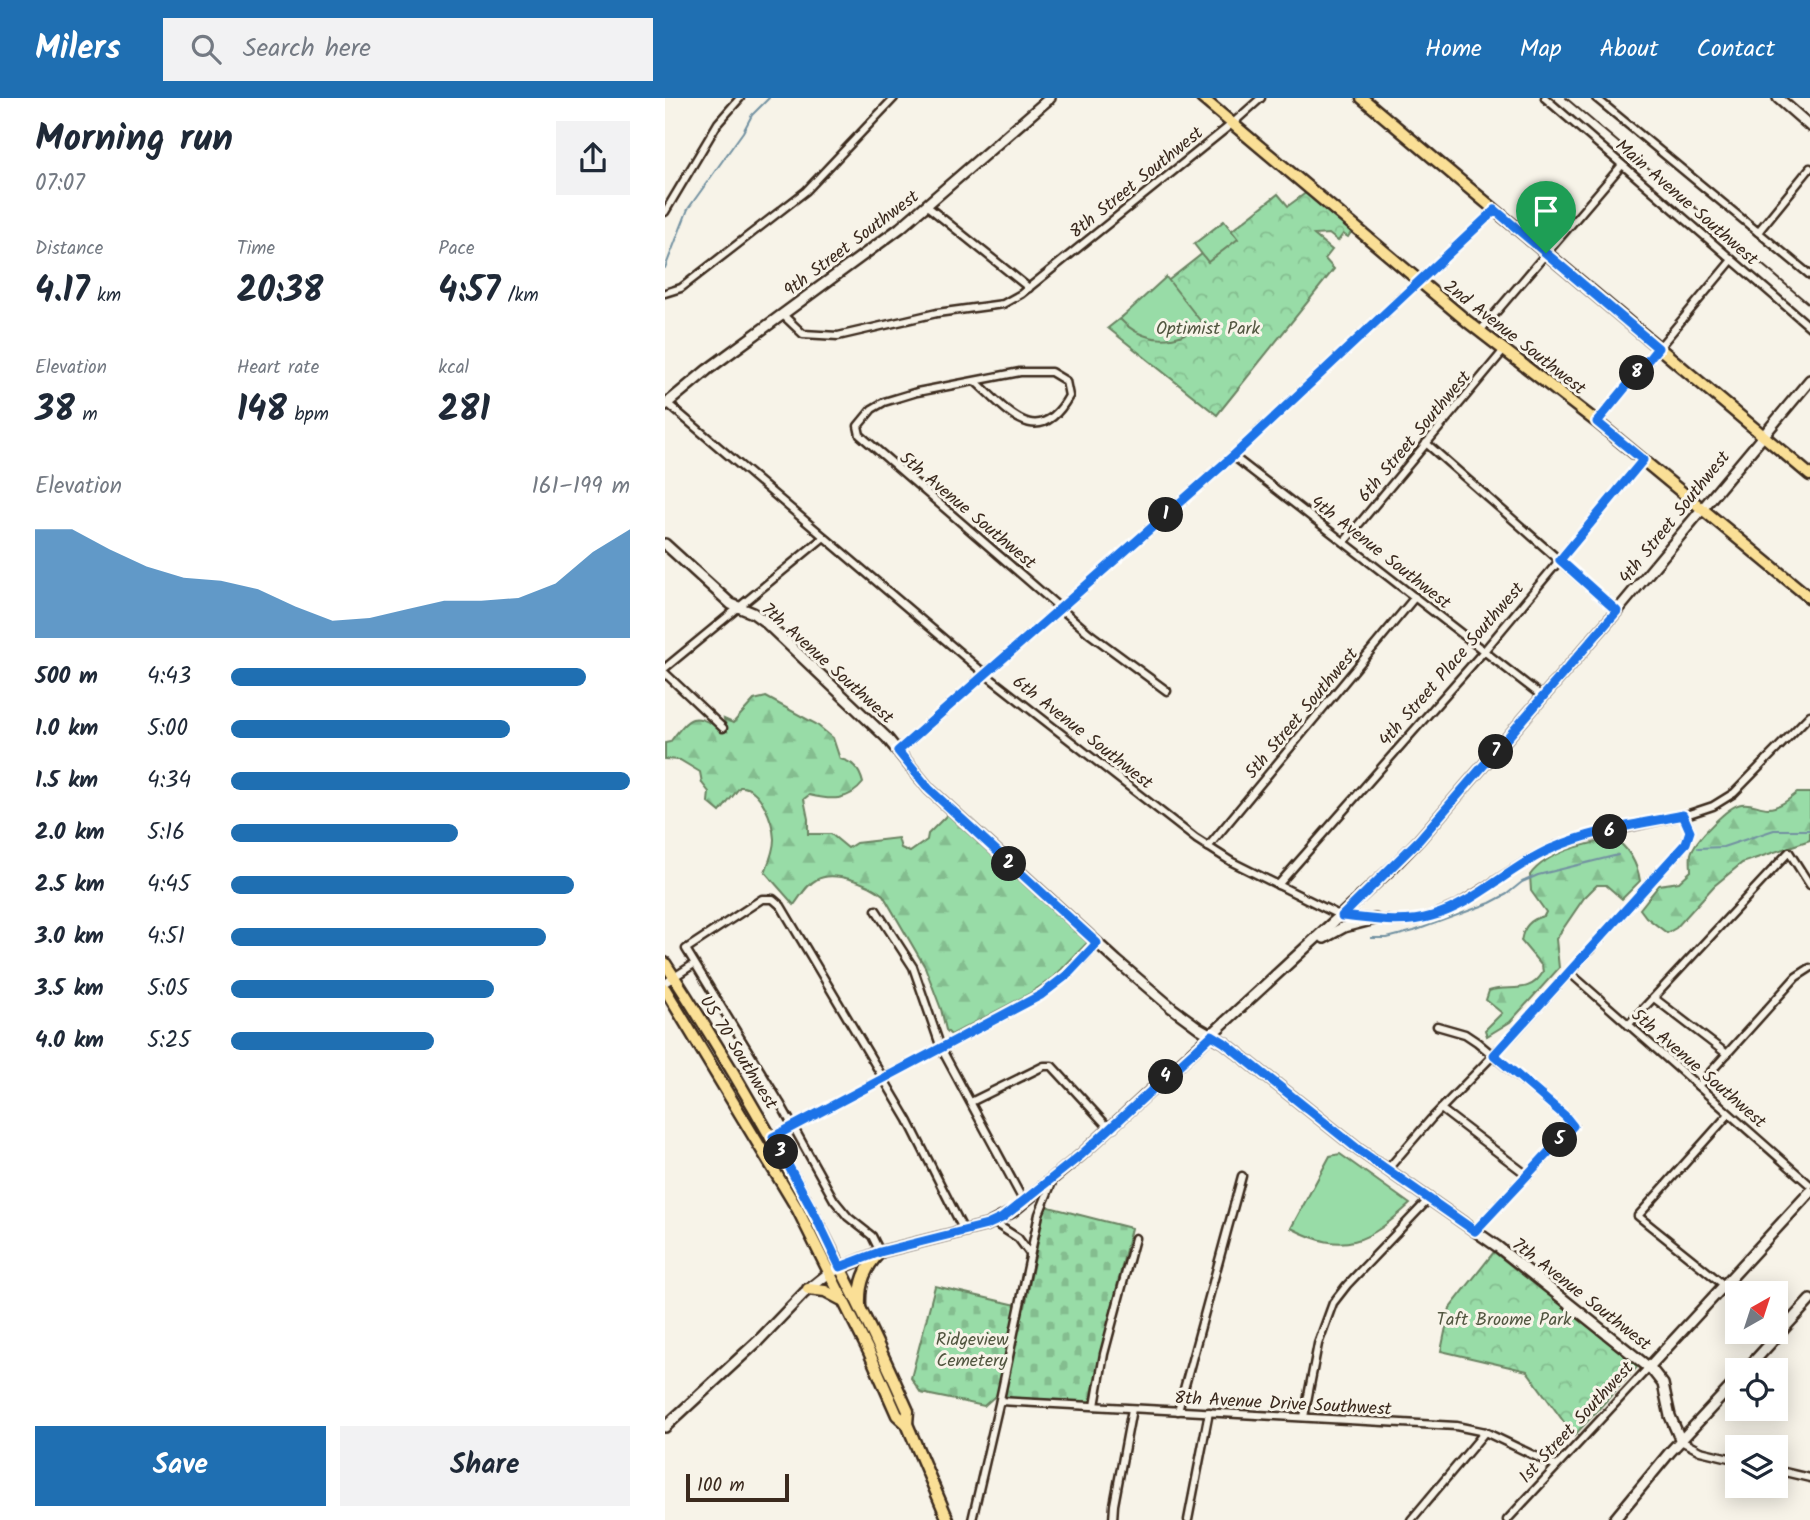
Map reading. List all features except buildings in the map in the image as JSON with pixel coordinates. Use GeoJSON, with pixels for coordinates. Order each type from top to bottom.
{"type":"FeatureCollection","features":[{"type":"Feature","properties":{"kind":"main road","name":"2nd Avenue Southwest"},"geometry":{"type":"LineString","coordinates":[[1202,98],[1480,331],[1597,422],[1810,598]]}},
{"type":"Feature","properties":{"kind":"main road"},"geometry":{"type":"LineString","coordinates":[[1362,98],[1810,475]]}},
{"type":"Feature","properties":{"kind":"main road","name":"US 70 Southwest"},"geometry":{"type":"LineString","coordinates":[[665,963],[670,980],[773,1137],[816,1217],[908,1411],[907,1424]]}},
{"type":"Feature","properties":{"kind":"main road","name":"US 70 Southwest"},"geometry":{"type":"LineString","coordinates":[[665,989],[780,1178],[843,1300],[897,1415],[907,1424],[948,1520]]}},
{"type":"Feature","properties":{"kind":"main road"},"geometry":{"type":"LineString","coordinates":[[861,1309],[862,1281],[870,1263],[880,1252]]}},
{"type":"Feature","properties":{"kind":"main road"},"geometry":{"type":"LineString","coordinates":[[808,1289],[832,1294],[843,1300]]}},
{"type":"Feature","properties":{"kind":"street"},"geometry":{"type":"LineString","coordinates":[[665,212],[718,123],[740,98]]}},
{"type":"Feature","properties":{"kind":"street"},"geometry":{"type":"LineString","coordinates":[[665,293],[681,288],[806,191],[894,98]]}},
{"type":"Feature","properties":{"kind":"street","name":"9th Street Southwest"},"geometry":{"type":"LineString","coordinates":[[666,404],[927,206],[1050,98]]}},
{"type":"Feature","properties":{"kind":"street","name":"8th Street Southwest"},"geometry":{"type":"LineString","coordinates":[[782,314],[803,334],[838,336],[937,313],[1003,304],[1028,288],[1261,98]]}},
{"type":"Feature","properties":{"kind":"street","name":"Main Avenue Southwest"},"geometry":{"type":"LineString","coordinates":[[1545,98],[1810,327]]}},
{"type":"Feature","properties":{"kind":"street"},"geometry":{"type":"LineString","coordinates":[[1596,98],[1810,275]]}},
{"type":"Feature","properties":{"kind":"street"},"geometry":{"type":"LineString","coordinates":[[1778,98],[1810,126]]}},
{"type":"Feature","properties":{"kind":"street"},"geometry":{"type":"LineString","coordinates":[[1480,331],[1622,165]]}},
{"type":"Feature","properties":{"kind":"street"},"geometry":{"type":"LineString","coordinates":[[1758,232],[1810,168]]}},
{"type":"Feature","properties":{"kind":"street"},"geometry":{"type":"LineString","coordinates":[[927,206],[1028,288]]}},
{"type":"Feature","properties":{"kind":"street"},"geometry":{"type":"LineString","coordinates":[[898,751],[1233,456],[1495,210]]}},
{"type":"Feature","properties":{"kind":"street"},"geometry":{"type":"LineString","coordinates":[[1597,422],[1732,260]]}},
{"type":"Feature","properties":{"kind":"street","name":"6th Street Southwest"},"geometry":{"type":"LineString","coordinates":[[1344,541],[1505,349]]}},
{"type":"Feature","properties":{"kind":"street","name":"5th Avenue Southwest"},"geometry":{"type":"LineString","coordinates":[[975,380],[1020,421],[1034,425],[1050,420],[1069,396],[1066,381],[1051,372],[1020,372],[975,380],[884,402],[863,418],[858,426],[860,435],[1090,634],[1167,691]]}},
{"type":"Feature","properties":{"kind":"street","name":"4th Street Southwest"},"geometry":{"type":"LineString","coordinates":[[665,1426],[758,1341],[808,1289],[829,1273],[880,1252],[993,1222],[1054,1178],[1212,1035],[1342,916],[1419,840],[1703,510],[1810,380]]}},
{"type":"Feature","properties":{"kind":"street","name":"6th Avenue Southwest"},"geometry":{"type":"LineString","coordinates":[[666,404],[985,674],[1208,847],[1342,916]]}},
{"type":"Feature","properties":{"kind":"street"},"geometry":{"type":"LineString","coordinates":[[1426,443],[1617,611]]}},
{"type":"Feature","properties":{"kind":"street","name":"4th Avenue Southwest"},"geometry":{"type":"LineString","coordinates":[[1233,456],[1543,697]]}},
{"type":"Feature","properties":{"kind":"street","name":"4th Street Place Southwest"},"geometry":{"type":"LineString","coordinates":[[1278,885],[1484,651],[1643,460]]}},
{"type":"Feature","properties":{"kind":"street"},"geometry":{"type":"LineString","coordinates":[[665,668],[824,537]]}},
{"type":"Feature","properties":{"kind":"street","name":"7th Avenue Southwest"},"geometry":{"type":"LineString","coordinates":[[665,544],[738,608],[753,613],[764,621],[862,713],[929,789],[1097,943],[1182,1016],[1225,1043],[1304,1107],[1387,1170],[1475,1231],[1649,1367],[1663,1384],[1670,1416],[1681,1441]]}},
{"type":"Feature","properties":{"kind":"street","name":"5th Street Southwest"},"geometry":{"type":"LineString","coordinates":[[1208,847],[1415,597]]}},
{"type":"Feature","properties":{"kind":"street"},"geometry":{"type":"LineString","coordinates":[[665,673],[723,727]]}},
{"type":"Feature","properties":{"kind":"street"},"geometry":{"type":"LineString","coordinates":[[1342,916],[1399,921],[1432,916],[1459,904],[1530,859],[1556,846],[1713,806],[1734,793],[1810,715]]}},
{"type":"Feature","properties":{"kind":"street"},"geometry":{"type":"LineString","coordinates":[[1387,1170],[1686,843],[1690,831],[1683,815]]}},
{"type":"Feature","properties":{"kind":"street"},"geometry":{"type":"LineString","coordinates":[[1628,1025],[1789,852],[1810,885]]}},
{"type":"Feature","properties":{"kind":"street"},"geometry":{"type":"LineString","coordinates":[[880,1252],[872,1236],[848,1217],[834,1200],[794,1127],[686,949],[762,899],[773,899],[781,906],[908,1120],[964,1231]]}},
{"type":"Feature","properties":{"kind":"street"},"geometry":{"type":"LineString","coordinates":[[876,910],[913,967],[941,1048],[1024,1202]]}},
{"type":"Feature","properties":{"kind":"street"},"geometry":{"type":"LineString","coordinates":[[1301,952],[1337,930],[1375,919]]}},
{"type":"Feature","properties":{"kind":"street"},"geometry":{"type":"LineString","coordinates":[[773,1137],[1041,995],[1067,975],[1097,943]]}},
{"type":"Feature","properties":{"kind":"street"},"geometry":{"type":"LineString","coordinates":[[670,980],[694,964]]}},
{"type":"Feature","properties":{"kind":"street"},"geometry":{"type":"LineString","coordinates":[[1697,1086],[1796,977],[1809,968]]}},
{"type":"Feature","properties":{"kind":"street","name":"5th Avenue Southwest"},"geometry":{"type":"LineString","coordinates":[[1569,972],[1810,1185]]}},
{"type":"Feature","properties":{"kind":"street"},"geometry":{"type":"LineString","coordinates":[[1654,998],[1727,1054]]}},
{"type":"Feature","properties":{"kind":"street"},"geometry":{"type":"LineString","coordinates":[[1437,1026],[1465,1034],[1494,1055],[1573,1126],[1475,1231]]}},
{"type":"Feature","properties":{"kind":"street"},"geometry":{"type":"LineString","coordinates":[[971,1102],[1044,1066],[1052,1066],[1109,1128]]}},
{"type":"Feature","properties":{"kind":"street"},"geometry":{"type":"LineString","coordinates":[[1441,1109],[1527,1175]]}},
{"type":"Feature","properties":{"kind":"street"},"geometry":{"type":"LineString","coordinates":[[1724,1285],[1639,1216],[1730,1114]]}},
{"type":"Feature","properties":{"kind":"street"},"geometry":{"type":"LineString","coordinates":[[1178,1410],[1242,1176]]}},
{"type":"Feature","properties":{"kind":"street"},"geometry":{"type":"LineString","coordinates":[[972,1520],[1041,1207],[1054,1178]]}},
{"type":"Feature","properties":{"kind":"street","name":"1st Street Southwest"},"geometry":{"type":"LineString","coordinates":[[1507,1520],[1810,1192]]}},
{"type":"Feature","properties":{"kind":"street"},"geometry":{"type":"LineString","coordinates":[[1304,1418],[1318,1344],[1333,1303],[1429,1199]]}},
{"type":"Feature","properties":{"kind":"street"},"geometry":{"type":"LineString","coordinates":[[993,1222],[1018,1238],[1030,1254]]}},
{"type":"Feature","properties":{"kind":"street"},"geometry":{"type":"LineString","coordinates":[[1095,1406],[1104,1354],[1135,1238]]}},
{"type":"Feature","properties":{"kind":"street"},"geometry":{"type":"LineString","coordinates":[[1757,1358],[1810,1300]]}},
{"type":"Feature","properties":{"kind":"street"},"geometry":{"type":"LineString","coordinates":[[1614,1520],[1725,1393]]}},
{"type":"Feature","properties":{"kind":"street","name":"8th Avenue Drive Southwest"},"geometry":{"type":"LineString","coordinates":[[1000,1401],[1456,1426],[1485,1432],[1556,1466]]}},
{"type":"Feature","properties":{"kind":"street"},"geometry":{"type":"LineString","coordinates":[[1113,1520],[1132,1409]]}},
{"type":"Feature","properties":{"kind":"street"},"geometry":{"type":"LineString","coordinates":[[1188,1520],[1209,1412]]}},
{"type":"Feature","properties":{"kind":"street"},"geometry":{"type":"LineString","coordinates":[[1411,1520],[1485,1432]]}},
{"type":"Feature","properties":{"kind":"street"},"geometry":{"type":"LineString","coordinates":[[1681,1441],[1700,1451],[1725,1457]]}},
{"type":"Feature","properties":{"kind":"street"},"geometry":{"type":"LineString","coordinates":[[1788,1472],[1810,1478]]}},
{"type":"Feature","properties":{"kind":"green space","name":"Optimist Park"},"geometry":{"type":"Polygon","coordinates":[[[1307,192],[1352,231],[1348,237],[1343,234],[1338,241],[1329,234],[1314,235],[1332,250],[1325,259],[1334,269],[1217,415],[1108,328],[1278,194],[1288,206],[1307,192]]]}},
{"type":"Feature","properties":{"kind":"green space"},"geometry":{"type":"Polygon","coordinates":[[[1224,221],[1238,239],[1208,262],[1194,244],[1224,221]]]}},
{"type":"Feature","properties":{"kind":"green space"},"geometry":{"type":"Polygon","coordinates":[[[1166,277],[1202,323],[1182,335],[1160,339],[1139,333],[1120,319],[1166,277]]]}},
{"type":"Feature","properties":{"kind":"green space"},"geometry":{"type":"Polygon","coordinates":[[[766,697],[816,724],[833,738],[840,759],[852,764],[862,779],[863,783],[851,794],[838,798],[809,795],[804,799],[808,834],[831,834],[848,848],[856,843],[898,838],[901,848],[910,852],[927,840],[928,834],[948,814],[1089,941],[1054,977],[1029,994],[951,1035],[946,1030],[925,967],[883,895],[851,879],[823,877],[809,885],[794,905],[765,872],[774,839],[765,806],[754,792],[740,787],[720,812],[708,802],[709,792],[702,783],[700,772],[680,760],[665,759],[665,743],[670,742],[690,720],[707,721],[727,731],[724,719],[733,723],[754,700],[766,697]]]}},
{"type":"Feature","properties":{"kind":"green space"},"geometry":{"type":"Polygon","coordinates":[[[1797,793],[1810,793],[1810,840],[1742,863],[1714,886],[1676,928],[1667,933],[1646,917],[1640,909],[1659,885],[1679,882],[1691,871],[1693,848],[1720,817],[1741,804],[1768,808],[1776,806],[1797,793]]]}},
{"type":"Feature","properties":{"kind":"green space"},"geometry":{"type":"Polygon","coordinates":[[[1613,839],[1623,846],[1631,857],[1640,881],[1622,899],[1606,885],[1597,885],[1584,898],[1556,939],[1559,968],[1510,1022],[1487,1036],[1485,1030],[1502,1013],[1486,1000],[1489,991],[1525,987],[1538,979],[1543,972],[1542,966],[1521,941],[1528,924],[1544,916],[1546,912],[1531,891],[1530,875],[1557,854],[1613,839]]]}},
{"type":"Feature","properties":{"kind":"green space"},"geometry":{"type":"Polygon","coordinates":[[[1340,1154],[1410,1204],[1368,1236],[1341,1243],[1310,1237],[1291,1228],[1330,1156],[1340,1154]]]}},
{"type":"Feature","properties":{"kind":"green space","name":"Ridgeview Cemetery"},"geometry":{"type":"Polygon","coordinates":[[[1045,1206],[1131,1228],[1090,1402],[994,1397],[984,1406],[921,1393],[911,1378],[935,1286],[1025,1307],[1045,1206]]]}},
{"type":"Feature","properties":{"kind":"green space","name":"Taft Broome Park"},"geometry":{"type":"Polygon","coordinates":[[[1494,1252],[1638,1366],[1574,1436],[1527,1371],[1441,1351],[1450,1308],[1494,1252]]]}},
{"type":"Feature","properties":{"kind":"waterway"},"geometry":{"type":"LineString","coordinates":[[665,268],[688,209],[743,132],[752,115],[769,98]]}},
{"type":"Feature","properties":{"kind":"waterway"},"geometry":{"type":"LineString","coordinates":[[1698,848],[1723,847],[1774,830],[1810,830]]}},
{"type":"Feature","properties":{"kind":"waterway"},"geometry":{"type":"LineString","coordinates":[[1371,938],[1387,938],[1414,931],[1490,903],[1538,875],[1618,855]]}},
{"type":"Feature","properties":{"kind":"railway"},"geometry":{"type":"LineString","coordinates":[[1566,98],[1810,305]]}},
{"type":"Feature","properties":{"kind":"route"},"geometry":{"type":"LineString","coordinates":[[1495,210],[1546,253],[1658,348],[1597,422],[1643,460],[1560,560],[1617,611],[1419,840],[1342,916],[1399,921],[1432,916],[1459,904],[1530,859],[1556,846],[1683,815],[1690,831],[1686,843],[1494,1055],[1573,1126],[1475,1231],[1359,1150],[1212,1035],[1081,1155],[1002,1218],[987,1225],[880,1252],[840,1267],[773,1137],[1041,995],[1067,975],[1097,943],[929,789],[898,751],[1233,456],[1495,210]]}}]}
